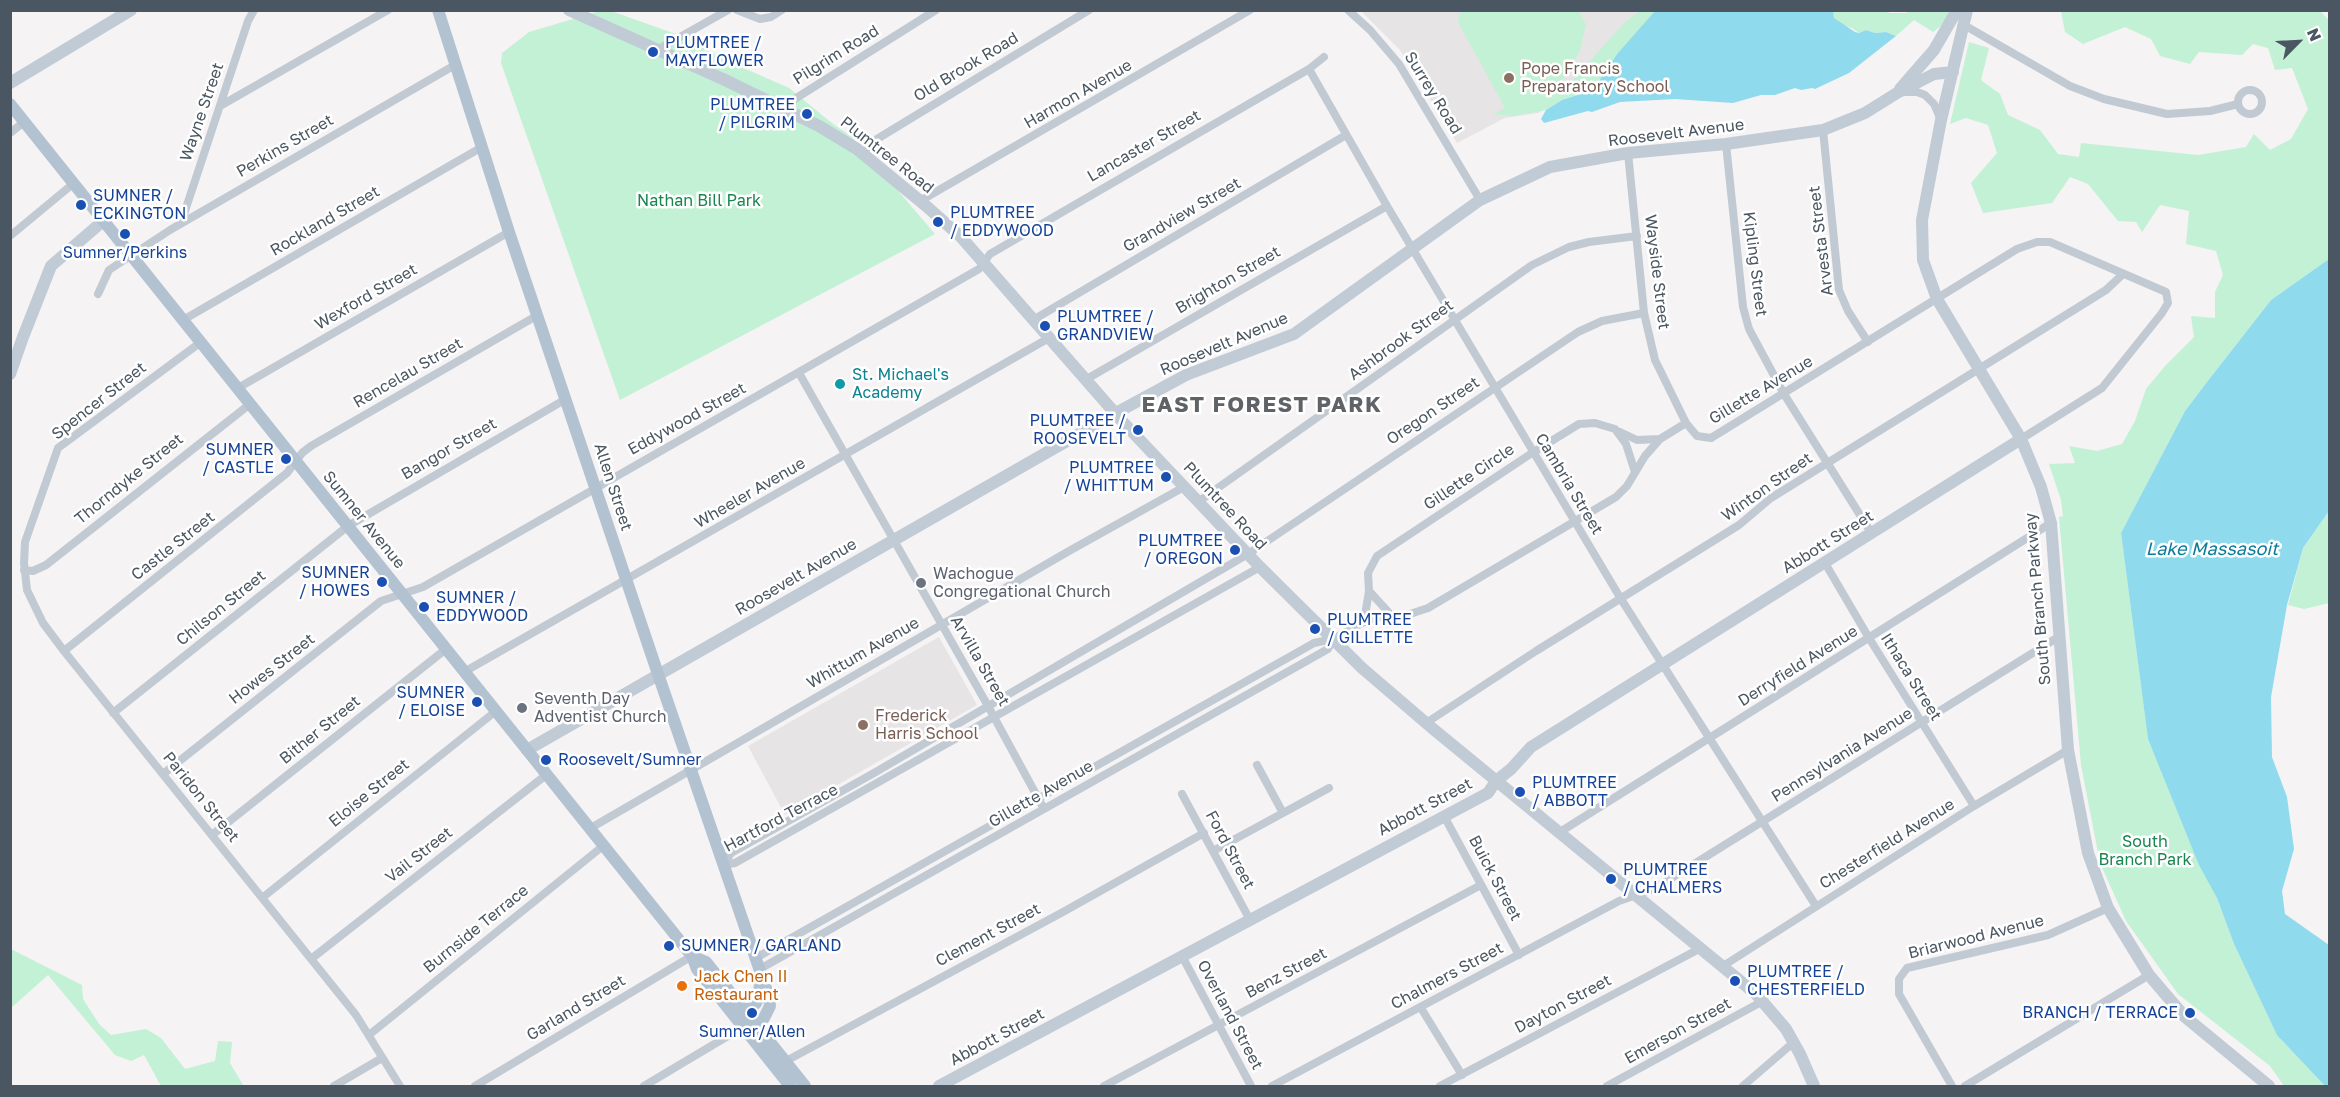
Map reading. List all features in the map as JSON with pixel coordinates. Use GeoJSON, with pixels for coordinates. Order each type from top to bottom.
{"type":"FeatureCollection","features":[{"type":"Feature","properties":{"kind":"main road","name":"Allen Street"},"geometry":{"type":"LineString","coordinates":[[438,10],[509,232],[770,1003],[767,1015],[757,1025]]}},
{"type":"Feature","properties":{"kind":"main road","name":"Sumner Avenue"},"geometry":{"type":"LineString","coordinates":[[10,104],[692,956],[697,969],[743,1027],[798,1086]]}},
{"type":"Feature","properties":{"kind":"main road","name":"Sumner Avenue"},"geometry":{"type":"LineString","coordinates":[[692,956],[706,962],[786,1061],[798,1086]]}},
{"type":"Feature","properties":{"kind":"main road","name":"Allen Street"},"geometry":{"type":"LineString","coordinates":[[743,1027],[746,1012],[756,1003],[760,994],[757,967]]}},
{"type":"Feature","properties":{"kind":"main road"},"geometry":{"type":"LineString","coordinates":[[743,1027],[757,1025]]}},
{"type":"Feature","properties":{"kind":"street"},"geometry":{"type":"LineString","coordinates":[[10,83],[131,10]]}},
{"type":"Feature","properties":{"kind":"street","name":"Wayne Street"},"geometry":{"type":"LineString","coordinates":[[181,223],[248,21],[254,10]]}},
{"type":"Feature","properties":{"kind":"street"},"geometry":{"type":"LineString","coordinates":[[220,106],[388,10]]}},
{"type":"Feature","properties":{"kind":"street","name":"Plumtree Road"},"geometry":{"type":"LineString","coordinates":[[569,10],[828,130],[862,153],[920,201],[961,237],[1114,414],[1260,567],[1380,684],[1638,895],[1763,1001],[1782,1023],[1794,1042],[1814,1086]]}},
{"type":"Feature","properties":{"kind":"street"},"geometry":{"type":"LineString","coordinates":[[657,50],[728,10]]}},
{"type":"Feature","properties":{"kind":"street"},"geometry":{"type":"LineString","coordinates":[[737,10],[764,19],[782,10]]}},
{"type":"Feature","properties":{"kind":"street","name":"Pilgrim Road"},"geometry":{"type":"LineString","coordinates":[[782,107],[936,10]]}},
{"type":"Feature","properties":{"kind":"street","name":"Harmon Avenue"},"geometry":{"type":"LineString","coordinates":[[920,201],[1250,10]]}},
{"type":"Feature","properties":{"kind":"street","name":"Surrey Road"},"geometry":{"type":"LineString","coordinates":[[1348,10],[1375,36],[1403,69],[1480,200]]}},
{"type":"Feature","properties":{"kind":"street","name":"Roosevelt Avenue"},"geometry":{"type":"LineString","coordinates":[[1897,93],[1934,50],[1958,10]]}},
{"type":"Feature","properties":{"kind":"street"},"geometry":{"type":"LineString","coordinates":[[1953,72],[1967,10]]}},
{"type":"Feature","properties":{"kind":"street","name":"Old Brook Road"},"geometry":{"type":"LineString","coordinates":[[862,153],[878,139],[1088,11]]}},
{"type":"Feature","properties":{"kind":"street"},"geometry":{"type":"LineString","coordinates":[[1964,25],[2070,86],[2104,99],[2167,114],[2210,111],[2238,104]]}},
{"type":"Feature","properties":{"kind":"street","name":"Lancaster Street"},"geometry":{"type":"LineString","coordinates":[[984,264],[990,254],[1309,69],[1324,57]]}},
{"type":"Feature","properties":{"kind":"street","name":"Perkins Street"},"geometry":{"type":"LineString","coordinates":[[98,294],[109,270],[181,223],[455,65]]}},
{"type":"Feature","properties":{"kind":"street","name":"Cambria Street"},"geometry":{"type":"LineString","coordinates":[[1309,69],[1532,453],[1709,740],[1816,906]]}},
{"type":"Feature","properties":{"kind":"street","name":"Roosevelt Avenue"},"geometry":{"type":"LineString","coordinates":[[526,750],[1186,375],[1294,334],[1480,200],[1550,167],[1628,153],[1726,144],[1823,130],[1865,113],[1934,74],[1953,72]]}},
{"type":"Feature","properties":{"kind":"street","name":"South Branch Parkway"},"geometry":{"type":"LineString","coordinates":[[1953,72],[1941,120],[1922,220],[1923,260],[1937,299],[2021,439],[2042,487],[2051,523],[2068,750],[2088,853],[2108,908],[2149,975],[2184,1016],[2270,1086]]}},
{"type":"Feature","properties":{"kind":"street"},"geometry":{"type":"LineString","coordinates":[[1897,93],[1917,92],[1925,95],[1934,104],[1941,120]]}},
{"type":"Feature","properties":{"kind":"street"},"geometry":{"type":"LineString","coordinates":[[10,133],[24,122]]}},
{"type":"Feature","properties":{"kind":"street","name":"Arvesta Street"},"geometry":{"type":"LineString","coordinates":[[1823,130],[1839,290],[1848,311],[1868,342]]}},
{"type":"Feature","properties":{"kind":"street","name":"Grandview Street"},"geometry":{"type":"LineString","coordinates":[[1034,320],[1346,135]]}},
{"type":"Feature","properties":{"kind":"street","name":"Kipling Street"},"geometry":{"type":"LineString","coordinates":[[1726,144],[1744,312],[1754,341],[1784,394],[1829,462],[1872,534]]}},
{"type":"Feature","properties":{"kind":"street","name":"Rockland Street"},"geometry":{"type":"LineString","coordinates":[[183,320],[482,147]]}},
{"type":"Feature","properties":{"kind":"street","name":"Wayside Street"},"geometry":{"type":"LineString","coordinates":[[1628,153],[1644,313],[1655,360],[1686,423]]}},
{"type":"Feature","properties":{"kind":"street"},"geometry":{"type":"LineString","coordinates":[[10,236],[74,183]]}},
{"type":"Feature","properties":{"kind":"street","name":"Brighton Street"},"geometry":{"type":"LineString","coordinates":[[1085,380],[1387,206]]}},
{"type":"Feature","properties":{"kind":"street"},"geometry":{"type":"LineString","coordinates":[[10,374],[16,343],[51,266],[104,221]]}},
{"type":"Feature","properties":{"kind":"street","name":"Wexford Street"},"geometry":{"type":"LineString","coordinates":[[238,388],[509,232]]}},
{"type":"Feature","properties":{"kind":"street","name":"Ashbrook Street"},"geometry":{"type":"LineString","coordinates":[[1198,502],[1515,276],[1553,253],[1589,242],[1637,236]]}},
{"type":"Feature","properties":{"kind":"street","name":"Gillette Avenue"},"geometry":{"type":"LineString","coordinates":[[757,967],[900,878],[1314,643],[1334,639],[1364,622],[1391,615],[1410,615],[1428,608],[1616,497],[1628,486],[1635,471],[1660,439],[1686,423],[1697,436],[1711,438],[2017,249],[2037,242],[2050,242],[2166,292],[2168,303],[2162,313],[2102,388],[2021,439]]}},
{"type":"Feature","properties":{"kind":"street","name":"Eddywood Street"},"geometry":{"type":"LineString","coordinates":[[402,593],[423,588],[799,373],[984,264]]}},
{"type":"Feature","properties":{"kind":"street","name":"Winton Street"},"geometry":{"type":"LineString","coordinates":[[1426,723],[1739,525],[1767,501],[2106,290],[2123,274]]}},
{"type":"Feature","properties":{"kind":"street","name":"Oregon Street"},"geometry":{"type":"LineString","coordinates":[[1248,554],[1588,326],[1644,313]]}},
{"type":"Feature","properties":{"kind":"street","name":"Rencelau Street"},"geometry":{"type":"LineString","coordinates":[[295,460],[311,446],[538,315]]}},
{"type":"Feature","properties":{"kind":"street","name":"Wheeler Avenue"},"geometry":{"type":"LineString","coordinates":[[464,672],[1049,338]]}},
{"type":"Feature","properties":{"kind":"street","name":"Spencer Street"},"geometry":{"type":"LineString","coordinates":[[24,570],[24,548],[27,535],[58,448],[201,342]]}},
{"type":"Feature","properties":{"kind":"street","name":"Arvilla Street"},"geometry":{"type":"LineString","coordinates":[[799,373],[1044,809]]}},
{"type":"Feature","properties":{"kind":"street","name":"Bangor Street"},"geometry":{"type":"LineString","coordinates":[[348,526],[566,399]]}},
{"type":"Feature","properties":{"kind":"street","name":"Thorndyke Street"},"geometry":{"type":"LineString","coordinates":[[24,570],[33,571],[46,566],[250,404]]}},
{"type":"Feature","properties":{"kind":"street","name":"Gillette Circle"},"geometry":{"type":"LineString","coordinates":[[1364,622],[1369,591],[1368,573],[1377,556],[1532,453],[1579,424],[1595,423],[1615,429],[1636,440],[1660,439]]}},
{"type":"Feature","properties":{"kind":"street"},"geometry":{"type":"LineString","coordinates":[[1615,429],[1626,444],[1635,471]]}},
{"type":"Feature","properties":{"kind":"street","name":"Abbott Street"},"geometry":{"type":"LineString","coordinates":[[939,1086],[1488,792],[1496,781],[1511,769],[1531,747],[2021,439]]}},
{"type":"Feature","properties":{"kind":"street","name":"Castle Street"},"geometry":{"type":"LineString","coordinates":[[64,651],[252,502],[287,473],[295,460]]}},
{"type":"Feature","properties":{"kind":"street","name":"Whittum Avenue"},"geometry":{"type":"LineString","coordinates":[[589,829],[1184,487]]}},
{"type":"Feature","properties":{"kind":"street","name":"Derryfield Avenue"},"geometry":{"type":"LineString","coordinates":[[1560,832],[2051,523]]}},
{"type":"Feature","properties":{"kind":"street","name":"Chilson Street"},"geometry":{"type":"LineString","coordinates":[[113,713],[348,526]]}},
{"type":"Feature","properties":{"kind":"street","name":"Hartford Terrace"},"geometry":{"type":"LineString","coordinates":[[723,865],[731,854],[1248,554]]}},
{"type":"Feature","properties":{"kind":"street","name":"Ithaca Street"},"geometry":{"type":"LineString","coordinates":[[1825,563],[1974,806]]}},
{"type":"Feature","properties":{"kind":"street","name":"Hartford Terrace"},"geometry":{"type":"LineString","coordinates":[[723,865],[735,863],[1260,567]]}},
{"type":"Feature","properties":{"kind":"street","name":"Paridon Street"},"geometry":{"type":"LineString","coordinates":[[24,570],[27,591],[34,608],[64,651],[356,1015],[400,1086]]}},
{"type":"Feature","properties":{"kind":"street"},"geometry":{"type":"LineString","coordinates":[[1369,591],[1391,615]]}},
{"type":"Feature","properties":{"kind":"street","name":"Howes Street"},"geometry":{"type":"LineString","coordinates":[[164,774],[381,601],[402,593]]}},
{"type":"Feature","properties":{"kind":"street","name":"Pennsylvania Avenue"},"geometry":{"type":"LineString","coordinates":[[1638,895],[1654,889],[2060,636]]}},
{"type":"Feature","properties":{"kind":"street","name":"Gillette Avenue"},"geometry":{"type":"LineString","coordinates":[[757,967],[905,888],[1328,649],[1334,639]]}},
{"type":"Feature","properties":{"kind":"street","name":"Bither Street"},"geometry":{"type":"LineString","coordinates":[[212,835],[446,649]]}},
{"type":"Feature","properties":{"kind":"street"},"geometry":{"type":"LineString","coordinates":[[1233,688],[1239,699]]}},
{"type":"Feature","properties":{"kind":"street","name":"Eloise Street"},"geometry":{"type":"LineString","coordinates":[[262,898],[496,711]]}},
{"type":"Feature","properties":{"kind":"street"},"geometry":{"type":"LineString","coordinates":[[1137,743],[1143,754]]}},
{"type":"Feature","properties":{"kind":"street","name":"Chesterfield Avenue"},"geometry":{"type":"LineString","coordinates":[[1723,966],[1974,806],[2068,750]]}},
{"type":"Feature","properties":{"kind":"street"},"geometry":{"type":"LineString","coordinates":[[1257,765],[1283,813]]}},
{"type":"Feature","properties":{"kind":"street","name":"Vail Street"},"geometry":{"type":"LineString","coordinates":[[311,959],[546,774]]}},
{"type":"Feature","properties":{"kind":"street"},"geometry":{"type":"LineString","coordinates":[[1213,850],[1329,788]]}},
{"type":"Feature","properties":{"kind":"street","name":"Ford Street"},"geometry":{"type":"LineString","coordinates":[[1182,794],[1250,920]]}},
{"type":"Feature","properties":{"kind":"street","name":"Buick Street"},"geometry":{"type":"LineString","coordinates":[[1444,816],[1519,955]]}},
{"type":"Feature","properties":{"kind":"street","name":"Clement Street"},"geometry":{"type":"LineString","coordinates":[[786,1061],[1073,907],[1204,833]]}},
{"type":"Feature","properties":{"kind":"street","name":"Burnside Terrace"},"geometry":{"type":"LineString","coordinates":[[369,1035],[603,846]]}},
{"type":"Feature","properties":{"kind":"street"},"geometry":{"type":"LineString","coordinates":[[900,878],[905,888]]}},
{"type":"Feature","properties":{"kind":"street","name":"Benz Street"},"geometry":{"type":"LineString","coordinates":[[1104,1086],[1481,885]]}},
{"type":"Feature","properties":{"kind":"street","name":"Chalmers Street"},"geometry":{"type":"LineString","coordinates":[[1272,1086],[1619,901],[1638,895]]}},
{"type":"Feature","properties":{"kind":"street","name":"Briarwood Avenue"},"geometry":{"type":"LineString","coordinates":[[1952,1086],[1899,994],[1899,979],[1907,968],[2048,936],[2108,908]]}},
{"type":"Feature","properties":{"kind":"street","name":"Dayton Street"},"geometry":{"type":"LineString","coordinates":[[1440,1086],[1701,948]]}},
{"type":"Feature","properties":{"kind":"street","name":"Garland Street"},"geometry":{"type":"LineString","coordinates":[[475,1086],[692,956]]}},
{"type":"Feature","properties":{"kind":"street","name":"Overland Street"},"geometry":{"type":"LineString","coordinates":[[1182,956],[1251,1086]]}},
{"type":"Feature","properties":{"kind":"street"},"geometry":{"type":"LineString","coordinates":[[1965,1086],[2149,975]]}},
{"type":"Feature","properties":{"kind":"street","name":"Emerson Street"},"geometry":{"type":"LineString","coordinates":[[1607,1086],[1763,1001]]}},
{"type":"Feature","properties":{"kind":"street"},"geometry":{"type":"LineString","coordinates":[[1420,1008],[1462,1075]]}},
{"type":"Feature","properties":{"kind":"street"},"geometry":{"type":"LineString","coordinates":[[644,1086],[743,1027]]}},
{"type":"Feature","properties":{"kind":"street"},"geometry":{"type":"LineString","coordinates":[[1743,1086],[1794,1042]]}},
{"type":"Feature","properties":{"kind":"street"},"geometry":{"type":"LineString","coordinates":[[334,1086],[382,1058]]}},
{"type":"Feature","properties":{"kind":"shaded area","name":"Pope Francis Preparatory School"},"geometry":{"type":"Polygon","coordinates":[[[1361,11],[1660,11],[1562,100],[1538,113],[1505,118],[1457,143],[1400,50],[1361,11]]]}},
{"type":"Feature","properties":{"kind":"shaded area","name":"Frederick Harris School"},"geometry":{"type":"Polygon","coordinates":[[[939,637],[977,705],[785,815],[748,746],[939,637]]]}},
{"type":"Feature","properties":{"kind":"green space"},"geometry":{"type":"Polygon","coordinates":[[[1888,10],[1889,13],[1952,11],[1946,22],[1933,32],[1914,20],[1896,36],[1886,32],[1875,33],[1866,30],[1859,33],[1834,18],[1833,11],[1888,10]]]}},
{"type":"Feature","properties":{"kind":"green space","name":"South Branch Park"},"geometry":{"type":"Polygon","coordinates":[[[2319,10],[2329,20],[2329,259],[2271,300],[2207,382],[2185,411],[2121,533],[2148,739],[2217,898],[2234,944],[2277,1034],[2325,1086],[2284,1086],[2270,1066],[2178,994],[2126,921],[2100,863],[2081,765],[2059,517],[2063,516],[2061,500],[2049,464],[2075,463],[2069,446],[2097,451],[2122,444],[2135,421],[2146,389],[2194,337],[2191,316],[2215,318],[2215,292],[2223,275],[2216,251],[2186,244],[2189,211],[2160,205],[2142,232],[2136,222],[2118,221],[2088,184],[2070,177],[2052,203],[1983,213],[1971,183],[1997,153],[1988,125],[1966,118],[1950,124],[1969,42],[1989,48],[1981,80],[2000,94],[2008,115],[2040,130],[2058,154],[2079,157],[2081,143],[2198,155],[2246,147],[2254,134],[2270,150],[2291,139],[2308,109],[2292,68],[2275,70],[2268,48],[2253,44],[2242,55],[2199,52],[2190,64],[2160,56],[2151,39],[2125,27],[2083,44],[2065,32],[2061,11],[2319,10]]]}},
{"type":"Feature","properties":{"kind":"green space","name":"Nathan Bill Park"},"geometry":{"type":"Polygon","coordinates":[[[600,11],[611,11],[687,38],[721,58],[789,88],[852,137],[935,234],[620,400],[501,63],[502,53],[529,32],[600,11]]]}},
{"type":"Feature","properties":{"kind":"green space"},"geometry":{"type":"Polygon","coordinates":[[[1464,11],[1579,11],[1586,25],[1580,50],[1566,76],[1543,93],[1567,87],[1624,23],[1640,11],[1656,11],[1617,54],[1590,91],[1562,100],[1546,110],[1512,116],[1493,114],[1505,108],[1458,22],[1459,14],[1464,11]]]}},
{"type":"Feature","properties":{"kind":"green space"},"geometry":{"type":"Polygon","coordinates":[[[2329,511],[2329,603],[2304,609],[2288,605],[2303,548],[2329,511]]]}},
{"type":"Feature","properties":{"kind":"green space"},"geometry":{"type":"Polygon","coordinates":[[[11,949],[82,985],[83,999],[99,1024],[111,1035],[146,1029],[161,1038],[185,1069],[215,1061],[218,1041],[232,1042],[230,1063],[243,1085],[161,1086],[144,1055],[131,1061],[115,1055],[48,975],[11,1008],[11,949]]]}},
{"type":"Feature","properties":{"kind":"water"},"geometry":{"type":"Polygon","coordinates":[[[1656,10],[1833,11],[1834,18],[1855,32],[1866,30],[1875,33],[1886,32],[1896,36],[1849,73],[1815,89],[1795,88],[1775,95],[1761,95],[1733,103],[1675,99],[1620,102],[1592,112],[1588,111],[1544,123],[1541,119],[1546,110],[1562,100],[1590,91],[1597,84],[1617,54],[1656,10]]]}},
{"type":"Feature","properties":{"kind":"water","name":"Lake Massasoit"},"geometry":{"type":"Polygon","coordinates":[[[2329,259],[2329,511],[2303,548],[2287,605],[2271,697],[2272,757],[2287,797],[2294,849],[2282,891],[2285,914],[2329,945],[2330,1086],[2325,1086],[2277,1035],[2234,944],[2217,898],[2199,865],[2148,739],[2121,533],[2185,411],[2207,382],[2271,300],[2329,259]]]}},
{"type":"Feature","properties":{"kind":"place","name":"PLUMTREE / MAYFLOWER"},"geometry":{"type":"Point","coordinates":[653,52]}},
{"type":"Feature","properties":{"kind":"place","name":"Pope Francis Preparatory School"},"geometry":{"type":"Point","coordinates":[1509,78]}},
{"type":"Feature","properties":{"kind":"place","name":"PLUMTREE / PILGRIM"},"geometry":{"type":"Point","coordinates":[807,114]}},
{"type":"Feature","properties":{"kind":"place","name":"SUMNER / ECKINGTON"},"geometry":{"type":"Point","coordinates":[81,205]}},
{"type":"Feature","properties":{"kind":"place","name":"PLUMTREE / EDDYWOOD"},"geometry":{"type":"Point","coordinates":[938,222]}},
{"type":"Feature","properties":{"kind":"place","name":"Sumner/Perkins"},"geometry":{"type":"Point","coordinates":[125,234]}},
{"type":"Feature","properties":{"kind":"place","name":"PLUMTREE / GRANDVIEW"},"geometry":{"type":"Point","coordinates":[1045,326]}},
{"type":"Feature","properties":{"kind":"place","name":"St. Michael's Academy"},"geometry":{"type":"Point","coordinates":[840,384]}},
{"type":"Feature","properties":{"kind":"place","name":"PLUMTREE / ROOSEVELT"},"geometry":{"type":"Point","coordinates":[1138,430]}},
{"type":"Feature","properties":{"kind":"place","name":"SUMNER / CASTLE"},"geometry":{"type":"Point","coordinates":[286,459]}},
{"type":"Feature","properties":{"kind":"place","name":"PLUMTREE / WHITTUM"},"geometry":{"type":"Point","coordinates":[1166,477]}},
{"type":"Feature","properties":{"kind":"place","name":"PLUMTREE / OREGON"},"geometry":{"type":"Point","coordinates":[1235,550]}},
{"type":"Feature","properties":{"kind":"place","name":"SUMNER / HOWES"},"geometry":{"type":"Point","coordinates":[382,582]}},
{"type":"Feature","properties":{"kind":"place","name":"Wachogue Congregational Church"},"geometry":{"type":"Point","coordinates":[921,583]}},
{"type":"Feature","properties":{"kind":"place","name":"SUMNER / EDDYWOOD"},"geometry":{"type":"Point","coordinates":[424,607]}},
{"type":"Feature","properties":{"kind":"place","name":"PLUMTREE / GILLETTE"},"geometry":{"type":"Point","coordinates":[1315,629]}},
{"type":"Feature","properties":{"kind":"place","name":"SUMNER / ELOISE"},"geometry":{"type":"Point","coordinates":[477,702]}},
{"type":"Feature","properties":{"kind":"place","name":"Seventh Day Adventist Church"},"geometry":{"type":"Point","coordinates":[522,708]}},
{"type":"Feature","properties":{"kind":"place","name":"Frederick Harris School"},"geometry":{"type":"Point","coordinates":[863,725]}},
{"type":"Feature","properties":{"kind":"place","name":"Roosevelt/Sumner"},"geometry":{"type":"Point","coordinates":[546,760]}},
{"type":"Feature","properties":{"kind":"place","name":"PLUMTREE / ABBOTT"},"geometry":{"type":"Point","coordinates":[1520,792]}},
{"type":"Feature","properties":{"kind":"place","name":"PLUMTREE / CHALMERS"},"geometry":{"type":"Point","coordinates":[1611,879]}},
{"type":"Feature","properties":{"kind":"place","name":"SUMNER / GARLAND"},"geometry":{"type":"Point","coordinates":[669,946]}},
{"type":"Feature","properties":{"kind":"place","name":"PLUMTREE / CHESTERFIELD"},"geometry":{"type":"Point","coordinates":[1735,981]}},
{"type":"Feature","properties":{"kind":"place","name":"Jack Chen II Restaurant"},"geometry":{"type":"Point","coordinates":[682,986]}},
{"type":"Feature","properties":{"kind":"place","name":"Sumner/Allen"},"geometry":{"type":"Point","coordinates":[752,1013]}},
{"type":"Feature","properties":{"kind":"place","name":"BRANCH / TERRACE"},"geometry":{"type":"Point","coordinates":[2190,1013]}},
{"type":"Feature","properties":{"kind":"district","name":"EAST FOREST PARK"},"geometry":{"type":"Point","coordinates":[1262,405]}}]}
